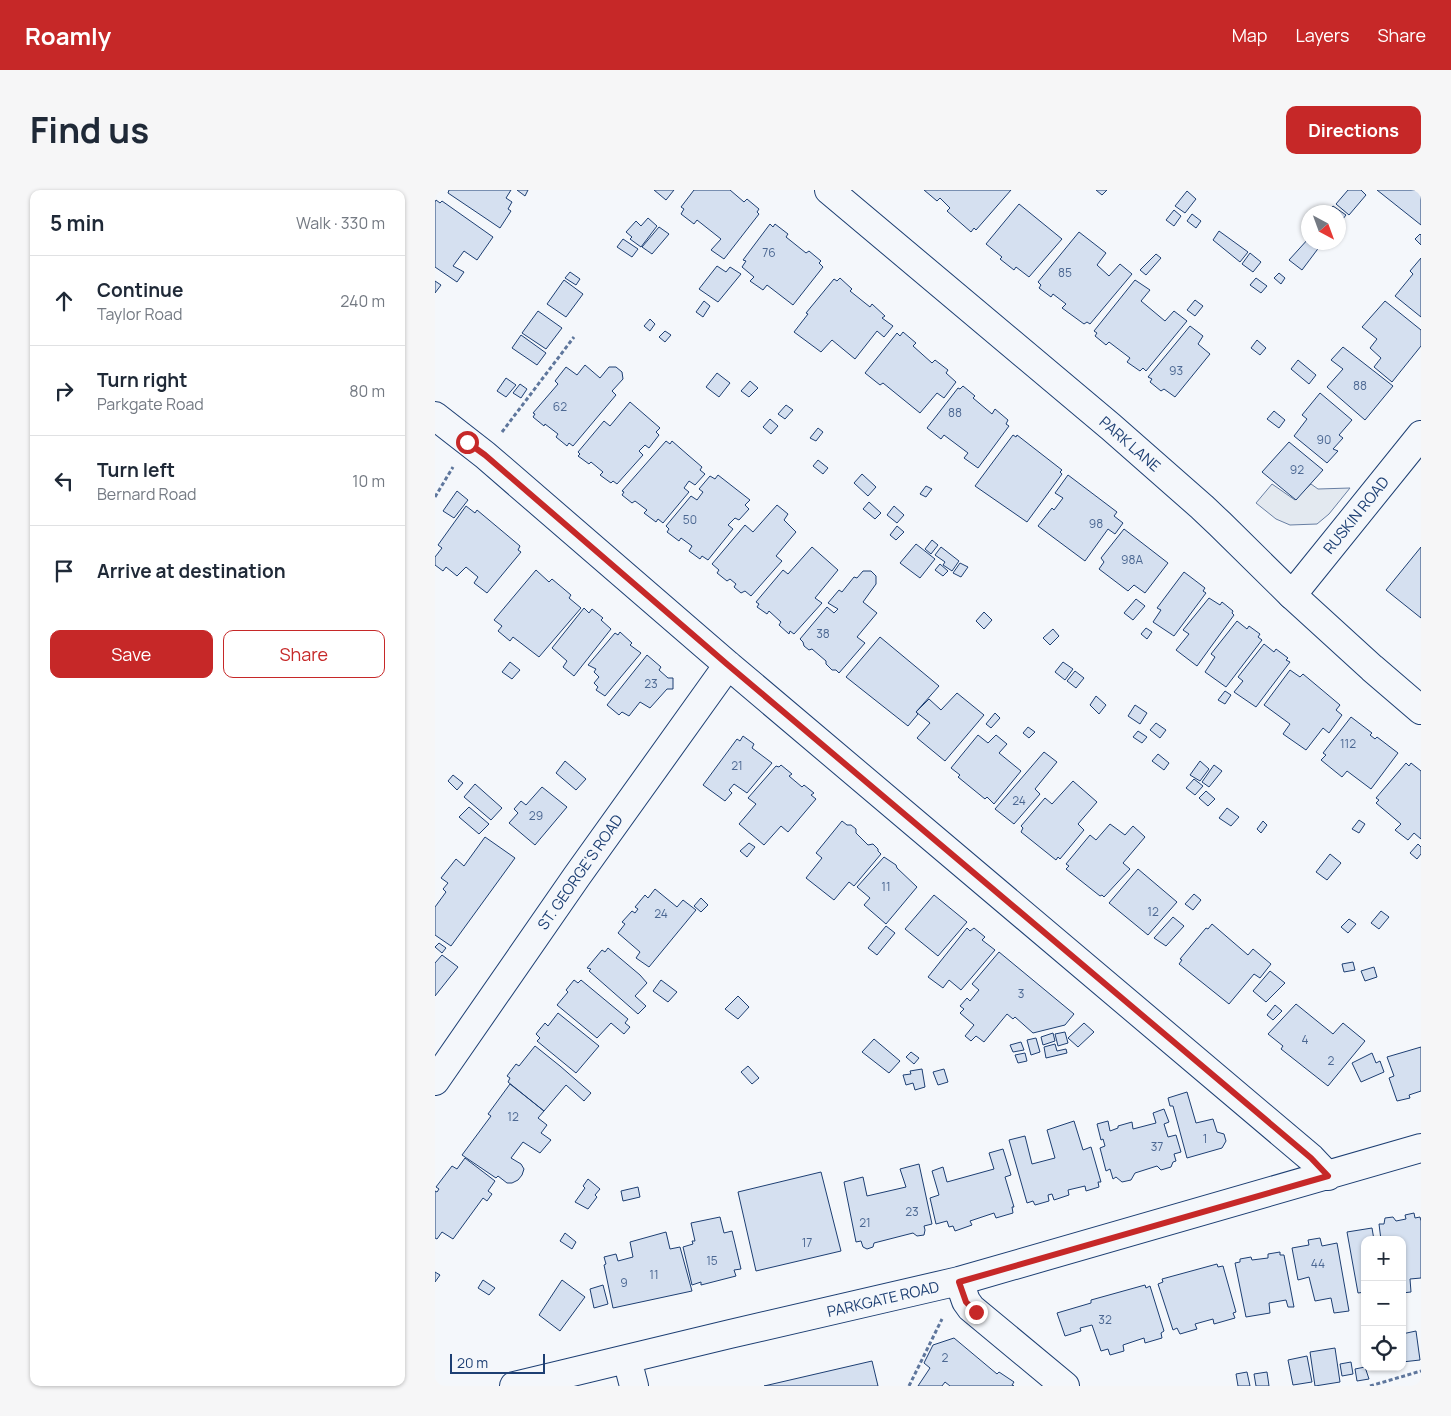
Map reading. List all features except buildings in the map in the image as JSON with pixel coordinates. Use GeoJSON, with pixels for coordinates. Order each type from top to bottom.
{"type":"FeatureCollection","features":[{"type":"Feature","properties":{"kind":"street","name":"PARK LANE"},"geometry":{"type":"LineString","coordinates":[[829,190],[1160,470],[1221,524],[1292,595],[1421,710]]}},
{"type":"Feature","properties":{"kind":"street"},"geometry":{"type":"LineString","coordinates":[[435,416],[485,455],[728,665],[1311,1158],[1328,1176]]}},
{"type":"Feature","properties":{"kind":"street","name":"RUSKIN ROAD"},"geometry":{"type":"LineString","coordinates":[[1292,595],[1421,435]]}},
{"type":"Feature","properties":{"kind":"street","name":"ST. GEORGE'S ROAD"},"geometry":{"type":"LineString","coordinates":[[435,1081],[577,876],[728,665]]}},
{"type":"Feature","properties":{"kind":"street","name":"PARKGATE ROAD"},"geometry":{"type":"LineString","coordinates":[[514,1386],[959,1282],[1421,1148]]}},
{"type":"Feature","properties":{"kind":"street"},"geometry":{"type":"LineString","coordinates":[[959,1282],[966,1302],[971,1308],[1065,1386]]}},
{"type":"Feature","properties":{"kind":"street"},"geometry":{"type":"LineString","coordinates":[[627,1359],[634,1386]]}},
{"type":"Feature","properties":{"kind":"path"},"geometry":{"type":"LineString","coordinates":[[485,455],[574,337]]}},
{"type":"Feature","properties":{"kind":"path"},"geometry":{"type":"LineString","coordinates":[[909,1386],[959,1282]]}},
{"type":"Feature","properties":{"kind":"path"},"geometry":{"type":"LineString","coordinates":[[1370,1386],[1421,1371]]}},
{"type":"Feature","properties":{"kind":"shaded area"},"geometry":{"type":"Polygon","coordinates":[[[1272,484],[1295,500],[1311,484],[1318,489],[1350,488],[1329,514],[1317,524],[1290,525],[1276,519],[1256,503],[1272,484]]]}},
{"type":"Feature","properties":{"kind":"route"},"geometry":{"type":"LineString","coordinates":[[467,442],[485,455],[728,665],[1311,1158],[1328,1176],[959,1282],[966,1302],[976,1312]]}}]}
